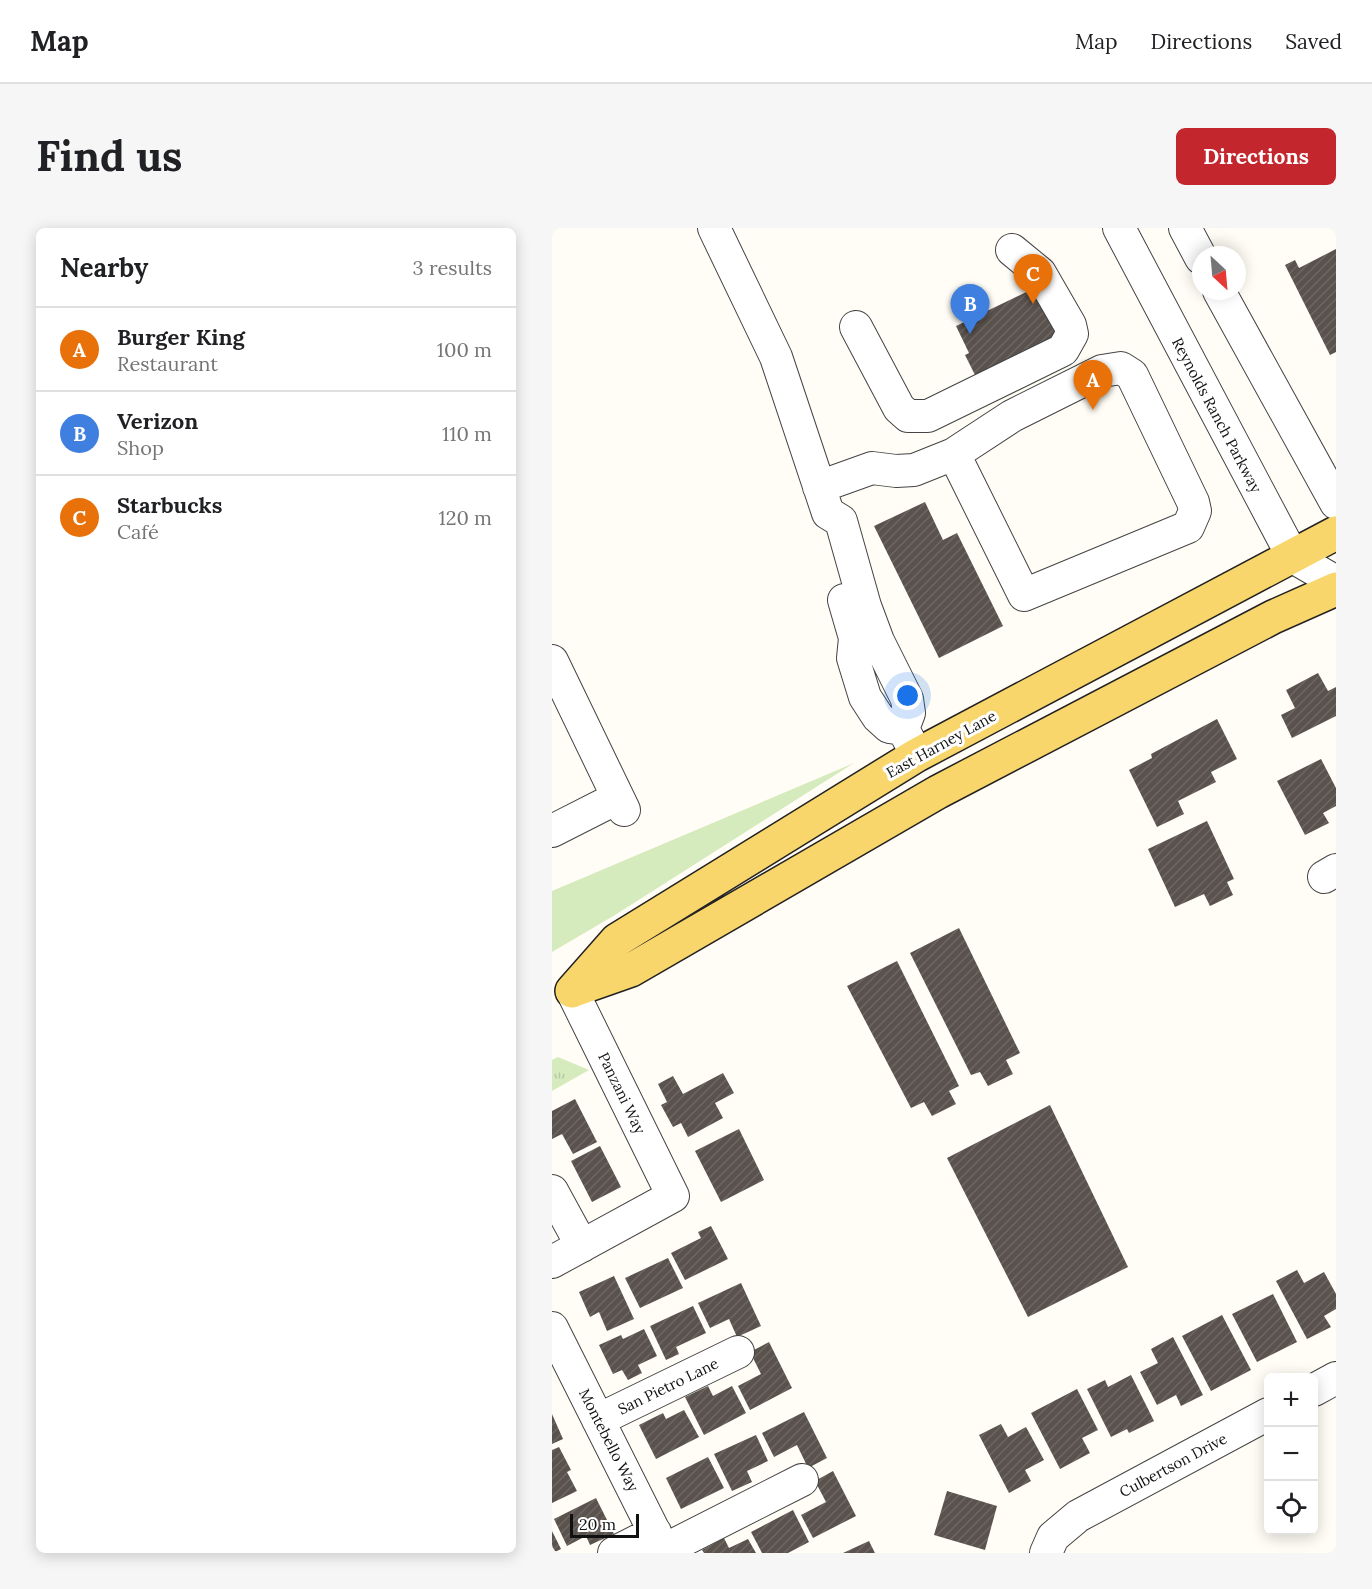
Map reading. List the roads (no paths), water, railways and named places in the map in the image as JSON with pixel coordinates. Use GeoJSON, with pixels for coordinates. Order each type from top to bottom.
{"type":"FeatureCollection","features":[{"type":"Feature","properties":{"kind":"main road","name":"East Harney Lane"},"geometry":{"type":"LineString","coordinates":[[562,996],[617,940],[910,742],[1293,557],[1336,533]]}},
{"type":"Feature","properties":{"kind":"main road"},"geometry":{"type":"LineString","coordinates":[[562,996],[631,970],[938,792],[1273,617],[1336,589]]}},
{"type":"Feature","properties":{"kind":"street"},"geometry":{"type":"LineString","coordinates":[[714,228],[776,357],[824,500],[841,522],[865,606],[878,641],[908,699],[910,742]]}},
{"type":"Feature","properties":{"kind":"street","name":"Reynolds Ranch Parkway"},"geometry":{"type":"LineString","coordinates":[[1119,228],[1293,557]]}},
{"type":"Feature","properties":{"kind":"street"},"geometry":{"type":"LineString","coordinates":[[1185,228],[1195,246]]}},
{"type":"Feature","properties":{"kind":"street"},"geometry":{"type":"LineString","coordinates":[[856,327],[899,408],[908,416],[928,416],[1063,350],[1072,334],[1070,325],[1040,273],[1012,250]]}},
{"type":"Feature","properties":{"kind":"street"},"geometry":{"type":"LineString","coordinates":[[1224,300],[1336,503]]}},
{"type":"Feature","properties":{"kind":"street"},"geometry":{"type":"LineString","coordinates":[[824,500],[872,468],[896,471],[914,470],[954,454],[1012,416],[1102,371],[1121,368],[1132,375],[1193,502],[1195,511],[1188,527],[1024,595],[954,454]]}},
{"type":"Feature","properties":{"kind":"street"},"geometry":{"type":"LineString","coordinates":[[1293,557],[1336,582]]}},
{"type":"Feature","properties":{"kind":"street"},"geometry":{"type":"LineString","coordinates":[[552,661],[621,804],[552,831]]}},
{"type":"Feature","properties":{"kind":"street","name":"Panzani Way"},"geometry":{"type":"LineString","coordinates":[[562,996],[673,1196],[582,1246]]}},
{"type":"Feature","properties":{"kind":"street"},"geometry":{"type":"LineString","coordinates":[[552,1191],[582,1246],[552,1262]]}},
{"type":"Feature","properties":{"kind":"street","name":"Montebello Way"},"geometry":{"type":"LineString","coordinates":[[552,1328],[661,1545]]}},
{"type":"Feature","properties":{"kind":"street","name":"San Pietro Lane"},"geometry":{"type":"LineString","coordinates":[[598,1419],[738,1352]]}},
{"type":"Feature","properties":{"kind":"street"},"geometry":{"type":"LineString","coordinates":[[1318,1388],[1336,1378]]}},
{"type":"Feature","properties":{"kind":"street","name":"Culbertson Drive"},"geometry":{"type":"LineString","coordinates":[[1046,1553],[1053,1537],[1078,1516],[1264,1417]]}},
{"type":"Feature","properties":{"kind":"street"},"geometry":{"type":"LineString","coordinates":[[614,1553],[661,1545],[802,1480]]}},
{"type":"Feature","properties":{"kind":"place","name":"Starbucks"},"geometry":{"type":"Point","coordinates":[1033,304]}},
{"type":"Feature","properties":{"kind":"place","name":"Verizon"},"geometry":{"type":"Point","coordinates":[970,334]}},
{"type":"Feature","properties":{"kind":"place","name":"Burger King"},"geometry":{"type":"Point","coordinates":[1093,410]}}]}
